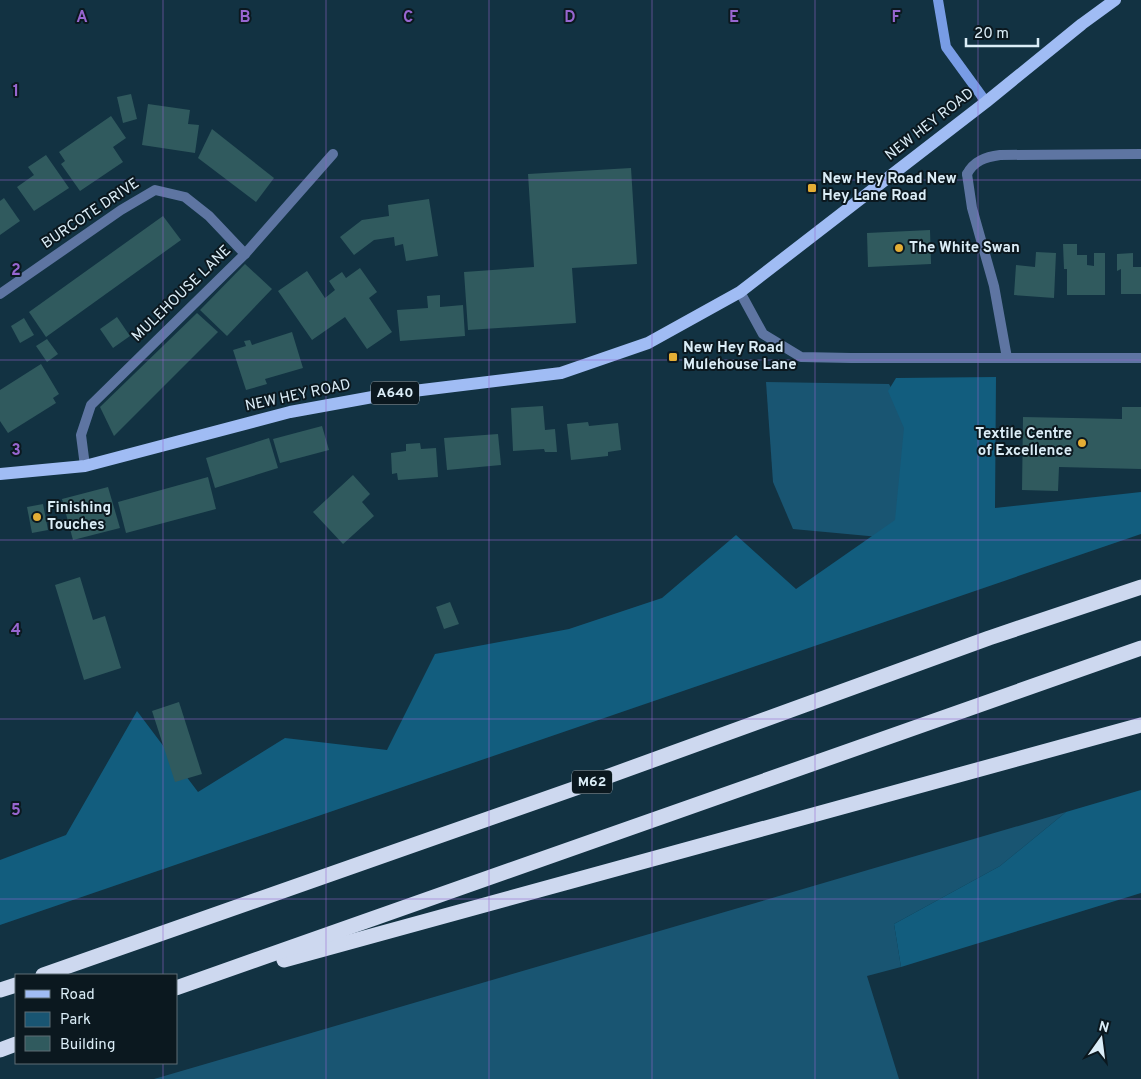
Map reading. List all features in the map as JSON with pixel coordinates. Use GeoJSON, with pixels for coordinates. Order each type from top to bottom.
{"type":"FeatureCollection","features":[{"type":"Feature","properties":{"kind":"highway","name":"M62"},"geometry":{"type":"LineString","coordinates":[[46,974],[576,788],[988,638],[1141,588]]}},
{"type":"Feature","properties":{"kind":"highway"},"geometry":{"type":"LineString","coordinates":[[178,988],[1141,648]]}},
{"type":"Feature","properties":{"kind":"highway"},"geometry":{"type":"LineString","coordinates":[[178,988],[1141,725]]}},
{"type":"Feature","properties":{"kind":"highway"},"geometry":{"type":"LineString","coordinates":[[0,990],[15,985]]}},
{"type":"Feature","properties":{"kind":"highway"},"geometry":{"type":"LineString","coordinates":[[0,1050],[15,1044]]}},
{"type":"Feature","properties":{"kind":"main road","name":"NEW HEY ROAD"},"geometry":{"type":"LineString","coordinates":[[0,474],[85,466],[290,412],[389,394],[561,372],[648,343],[740,292],[1115,0]]}},
{"type":"Feature","properties":{"kind":"street"},"geometry":{"type":"LineString","coordinates":[[938,0],[946,47],[986,102]]}},
{"type":"Feature","properties":{"kind":"street","name":"MULEHOUSE LANE"},"geometry":{"type":"LineString","coordinates":[[85,466],[81,435],[91,405],[245,254],[333,154]]}},
{"type":"Feature","properties":{"kind":"street"},"geometry":{"type":"LineString","coordinates":[[1007,358],[994,286],[972,208],[967,174],[980,160],[1000,155],[1141,154]]}},
{"type":"Feature","properties":{"kind":"street","name":"BURCOTE DRIVE"},"geometry":{"type":"LineString","coordinates":[[0,294],[121,210],[155,190],[185,197],[208,216],[245,254]]}},
{"type":"Feature","properties":{"kind":"street"},"geometry":{"type":"LineString","coordinates":[[740,292],[763,334],[801,357],[1141,358]]}},
{"type":"Feature","properties":{"kind":"green space"},"geometry":{"type":"Polygon","coordinates":[[[766,382],[889,384],[904,412],[916,457],[890,538],[793,529],[773,482],[766,382]]]}},
{"type":"Feature","properties":{"kind":"green space"},"geometry":{"type":"Polygon","coordinates":[[[1066,812],[1000,866],[894,924],[901,967],[867,976],[899,1079],[154,1079],[1066,812]]]}},
{"type":"Feature","properties":{"kind":"shaded area"},"geometry":{"type":"Polygon","coordinates":[[[996,377],[995,508],[1141,492],[1141,534],[0,925],[0,860],[66,835],[137,711],[198,792],[285,738],[387,750],[435,654],[569,629],[662,598],[736,535],[796,589],[895,520],[904,428],[888,391],[896,378],[996,377]]]}},
{"type":"Feature","properties":{"kind":"shaded area"},"geometry":{"type":"Polygon","coordinates":[[[1141,790],[1141,893],[901,967],[894,924],[1000,866],[1066,812],[1141,790]]]}},
{"type":"Feature","properties":{"kind":"building"},"geometry":{"type":"Polygon","coordinates":[[[131,94],[137,119],[123,123],[117,97],[131,94]]]}},
{"type":"Feature","properties":{"kind":"building"},"geometry":{"type":"Polygon","coordinates":[[[148,104],[190,110],[188,124],[199,125],[195,153],[142,145],[148,104]]]}},
{"type":"Feature","properties":{"kind":"building"},"geometry":{"type":"Polygon","coordinates":[[[111,116],[126,138],[113,147],[123,162],[80,191],[61,164],[65,161],[59,152],[111,116]]]}},
{"type":"Feature","properties":{"kind":"building"},"geometry":{"type":"Polygon","coordinates":[[[212,129],[274,178],[256,202],[198,158],[212,129]]]}},
{"type":"Feature","properties":{"kind":"building"},"geometry":{"type":"Polygon","coordinates":[[[46,155],[69,188],[34,211],[17,187],[34,175],[28,167],[46,155]]]}},
{"type":"Feature","properties":{"kind":"building"},"geometry":{"type":"Polygon","coordinates":[[[631,168],[637,264],[572,268],[576,323],[468,330],[464,272],[534,267],[528,174],[631,168]]]}},
{"type":"Feature","properties":{"kind":"building"},"geometry":{"type":"Polygon","coordinates":[[[4,198],[20,221],[0,235],[0,201],[4,198]]]}},
{"type":"Feature","properties":{"kind":"building"},"geometry":{"type":"Polygon","coordinates":[[[429,199],[438,256],[406,261],[403,244],[395,246],[394,237],[374,240],[354,255],[340,237],[362,220],[389,216],[388,205],[429,199]]]}},
{"type":"Feature","properties":{"kind":"building"},"geometry":{"type":"Polygon","coordinates":[[[163,216],[181,240],[46,337],[29,312],[163,216]]]}},
{"type":"Feature","properties":{"kind":"building","name":"The White Swan"},"geometry":{"type":"Polygon","coordinates":[[[930,230],[931,264],[868,267],[867,233],[930,230]]]}},
{"type":"Feature","properties":{"kind":"building"},"geometry":{"type":"Polygon","coordinates":[[[1063,244],[1077,244],[1077,255],[1087,255],[1087,265],[1094,266],[1094,253],[1105,253],[1105,295],[1067,295],[1067,269],[1064,269],[1063,244]]]}},
{"type":"Feature","properties":{"kind":"building"},"geometry":{"type":"Polygon","coordinates":[[[1036,252],[1056,253],[1054,298],[1014,295],[1016,265],[1035,267],[1036,252]]]}},
{"type":"Feature","properties":{"kind":"building"},"geometry":{"type":"Polygon","coordinates":[[[1133,253],[1133,267],[1141,267],[1141,294],[1121,294],[1121,269],[1117,271],[1117,254],[1133,253]]]}},
{"type":"Feature","properties":{"kind":"building"},"geometry":{"type":"Polygon","coordinates":[[[245,264],[272,289],[227,336],[200,310],[245,264]]]}},
{"type":"Feature","properties":{"kind":"building"},"geometry":{"type":"Polygon","coordinates":[[[360,268],[377,292],[369,298],[392,332],[367,349],[345,317],[312,340],[278,291],[307,271],[325,298],[335,290],[329,281],[342,272],[346,278],[360,268]]]}},
{"type":"Feature","properties":{"kind":"building"},"geometry":{"type":"Polygon","coordinates":[[[440,295],[440,307],[463,305],[465,336],[400,341],[397,310],[428,308],[427,296],[440,295]]]}},
{"type":"Feature","properties":{"kind":"building"},"geometry":{"type":"Polygon","coordinates":[[[197,313],[218,332],[114,436],[100,407],[197,313]]]}},
{"type":"Feature","properties":{"kind":"building"},"geometry":{"type":"Polygon","coordinates":[[[117,317],[130,336],[113,348],[100,329],[117,317]]]}},
{"type":"Feature","properties":{"kind":"building"},"geometry":{"type":"Polygon","coordinates":[[[24,318],[34,335],[20,343],[11,326],[24,318]]]}},
{"type":"Feature","properties":{"kind":"building"},"geometry":{"type":"Polygon","coordinates":[[[292,332],[303,368],[265,379],[267,384],[246,390],[233,350],[246,346],[244,341],[250,340],[252,345],[292,332]]]}},
{"type":"Feature","properties":{"kind":"building"},"geometry":{"type":"Polygon","coordinates":[[[47,339],[58,354],[47,362],[36,346],[47,339]]]}},
{"type":"Feature","properties":{"kind":"building"},"geometry":{"type":"Polygon","coordinates":[[[41,364],[59,394],[53,398],[56,403],[8,433],[0,421],[0,390],[41,364]]]}},
{"type":"Feature","properties":{"kind":"building"},"geometry":{"type":"Polygon","coordinates":[[[543,406],[545,430],[555,429],[557,452],[545,452],[544,449],[513,451],[511,408],[543,406]]]}},
{"type":"Feature","properties":{"kind":"building","name":"Textile Centre of Excellence"},"geometry":{"type":"Polygon","coordinates":[[[1122,407],[1141,407],[1141,469],[1059,467],[1058,491],[1022,490],[1023,417],[1122,419],[1122,407]]]}},
{"type":"Feature","properties":{"kind":"building"},"geometry":{"type":"Polygon","coordinates":[[[588,422],[589,426],[618,423],[621,450],[608,452],[608,456],[571,460],[567,424],[588,422]]]}},
{"type":"Feature","properties":{"kind":"building"},"geometry":{"type":"Polygon","coordinates":[[[322,426],[329,450],[280,463],[273,439],[322,426]]]}},
{"type":"Feature","properties":{"kind":"building"},"geometry":{"type":"Polygon","coordinates":[[[498,434],[501,465],[447,470],[444,438],[498,434]]]}},
{"type":"Feature","properties":{"kind":"building"},"geometry":{"type":"Polygon","coordinates":[[[269,438],[278,468],[215,488],[206,458],[269,438]]]}},
{"type":"Feature","properties":{"kind":"building"},"geometry":{"type":"Polygon","coordinates":[[[420,443],[421,449],[436,448],[438,477],[398,480],[397,473],[392,474],[391,453],[406,451],[406,444],[420,443]]]}},
{"type":"Feature","properties":{"kind":"building"},"geometry":{"type":"Polygon","coordinates":[[[353,475],[370,494],[362,502],[374,516],[343,544],[313,512],[353,475]]]}},
{"type":"Feature","properties":{"kind":"building"},"geometry":{"type":"Polygon","coordinates":[[[208,477],[216,509],[126,533],[118,502],[208,477]]]}},
{"type":"Feature","properties":{"kind":"building"},"geometry":{"type":"Polygon","coordinates":[[[108,487],[120,528],[73,540],[62,499],[108,487]]]}},
{"type":"Feature","properties":{"kind":"building"},"geometry":{"type":"Polygon","coordinates":[[[43,504],[48,530],[32,533],[27,507],[43,504]]]}},
{"type":"Feature","properties":{"kind":"building"},"geometry":{"type":"Polygon","coordinates":[[[80,577],[93,620],[105,616],[121,668],[84,680],[55,585],[80,577]]]}},
{"type":"Feature","properties":{"kind":"building"},"geometry":{"type":"Polygon","coordinates":[[[450,602],[459,624],[444,629],[436,607],[450,602]]]}},
{"type":"Feature","properties":{"kind":"building"},"geometry":{"type":"Polygon","coordinates":[[[179,702],[202,774],[175,782],[152,711],[179,702]]]}},
{"type":"Feature","properties":{"kind":"place","name":"New Hey Road New Hey Lane Road"},"geometry":{"type":"Point","coordinates":[812,188]}},
{"type":"Feature","properties":{"kind":"place","name":"The White Swan"},"geometry":{"type":"Point","coordinates":[899,248]}},
{"type":"Feature","properties":{"kind":"place","name":"New Hey Road Mulehouse Lane"},"geometry":{"type":"Point","coordinates":[673,357]}},
{"type":"Feature","properties":{"kind":"place","name":"Textile Centre of Excellence"},"geometry":{"type":"Point","coordinates":[1082,443]}},
{"type":"Feature","properties":{"kind":"place","name":"Finishing Touches"},"geometry":{"type":"Point","coordinates":[37,517]}}]}
